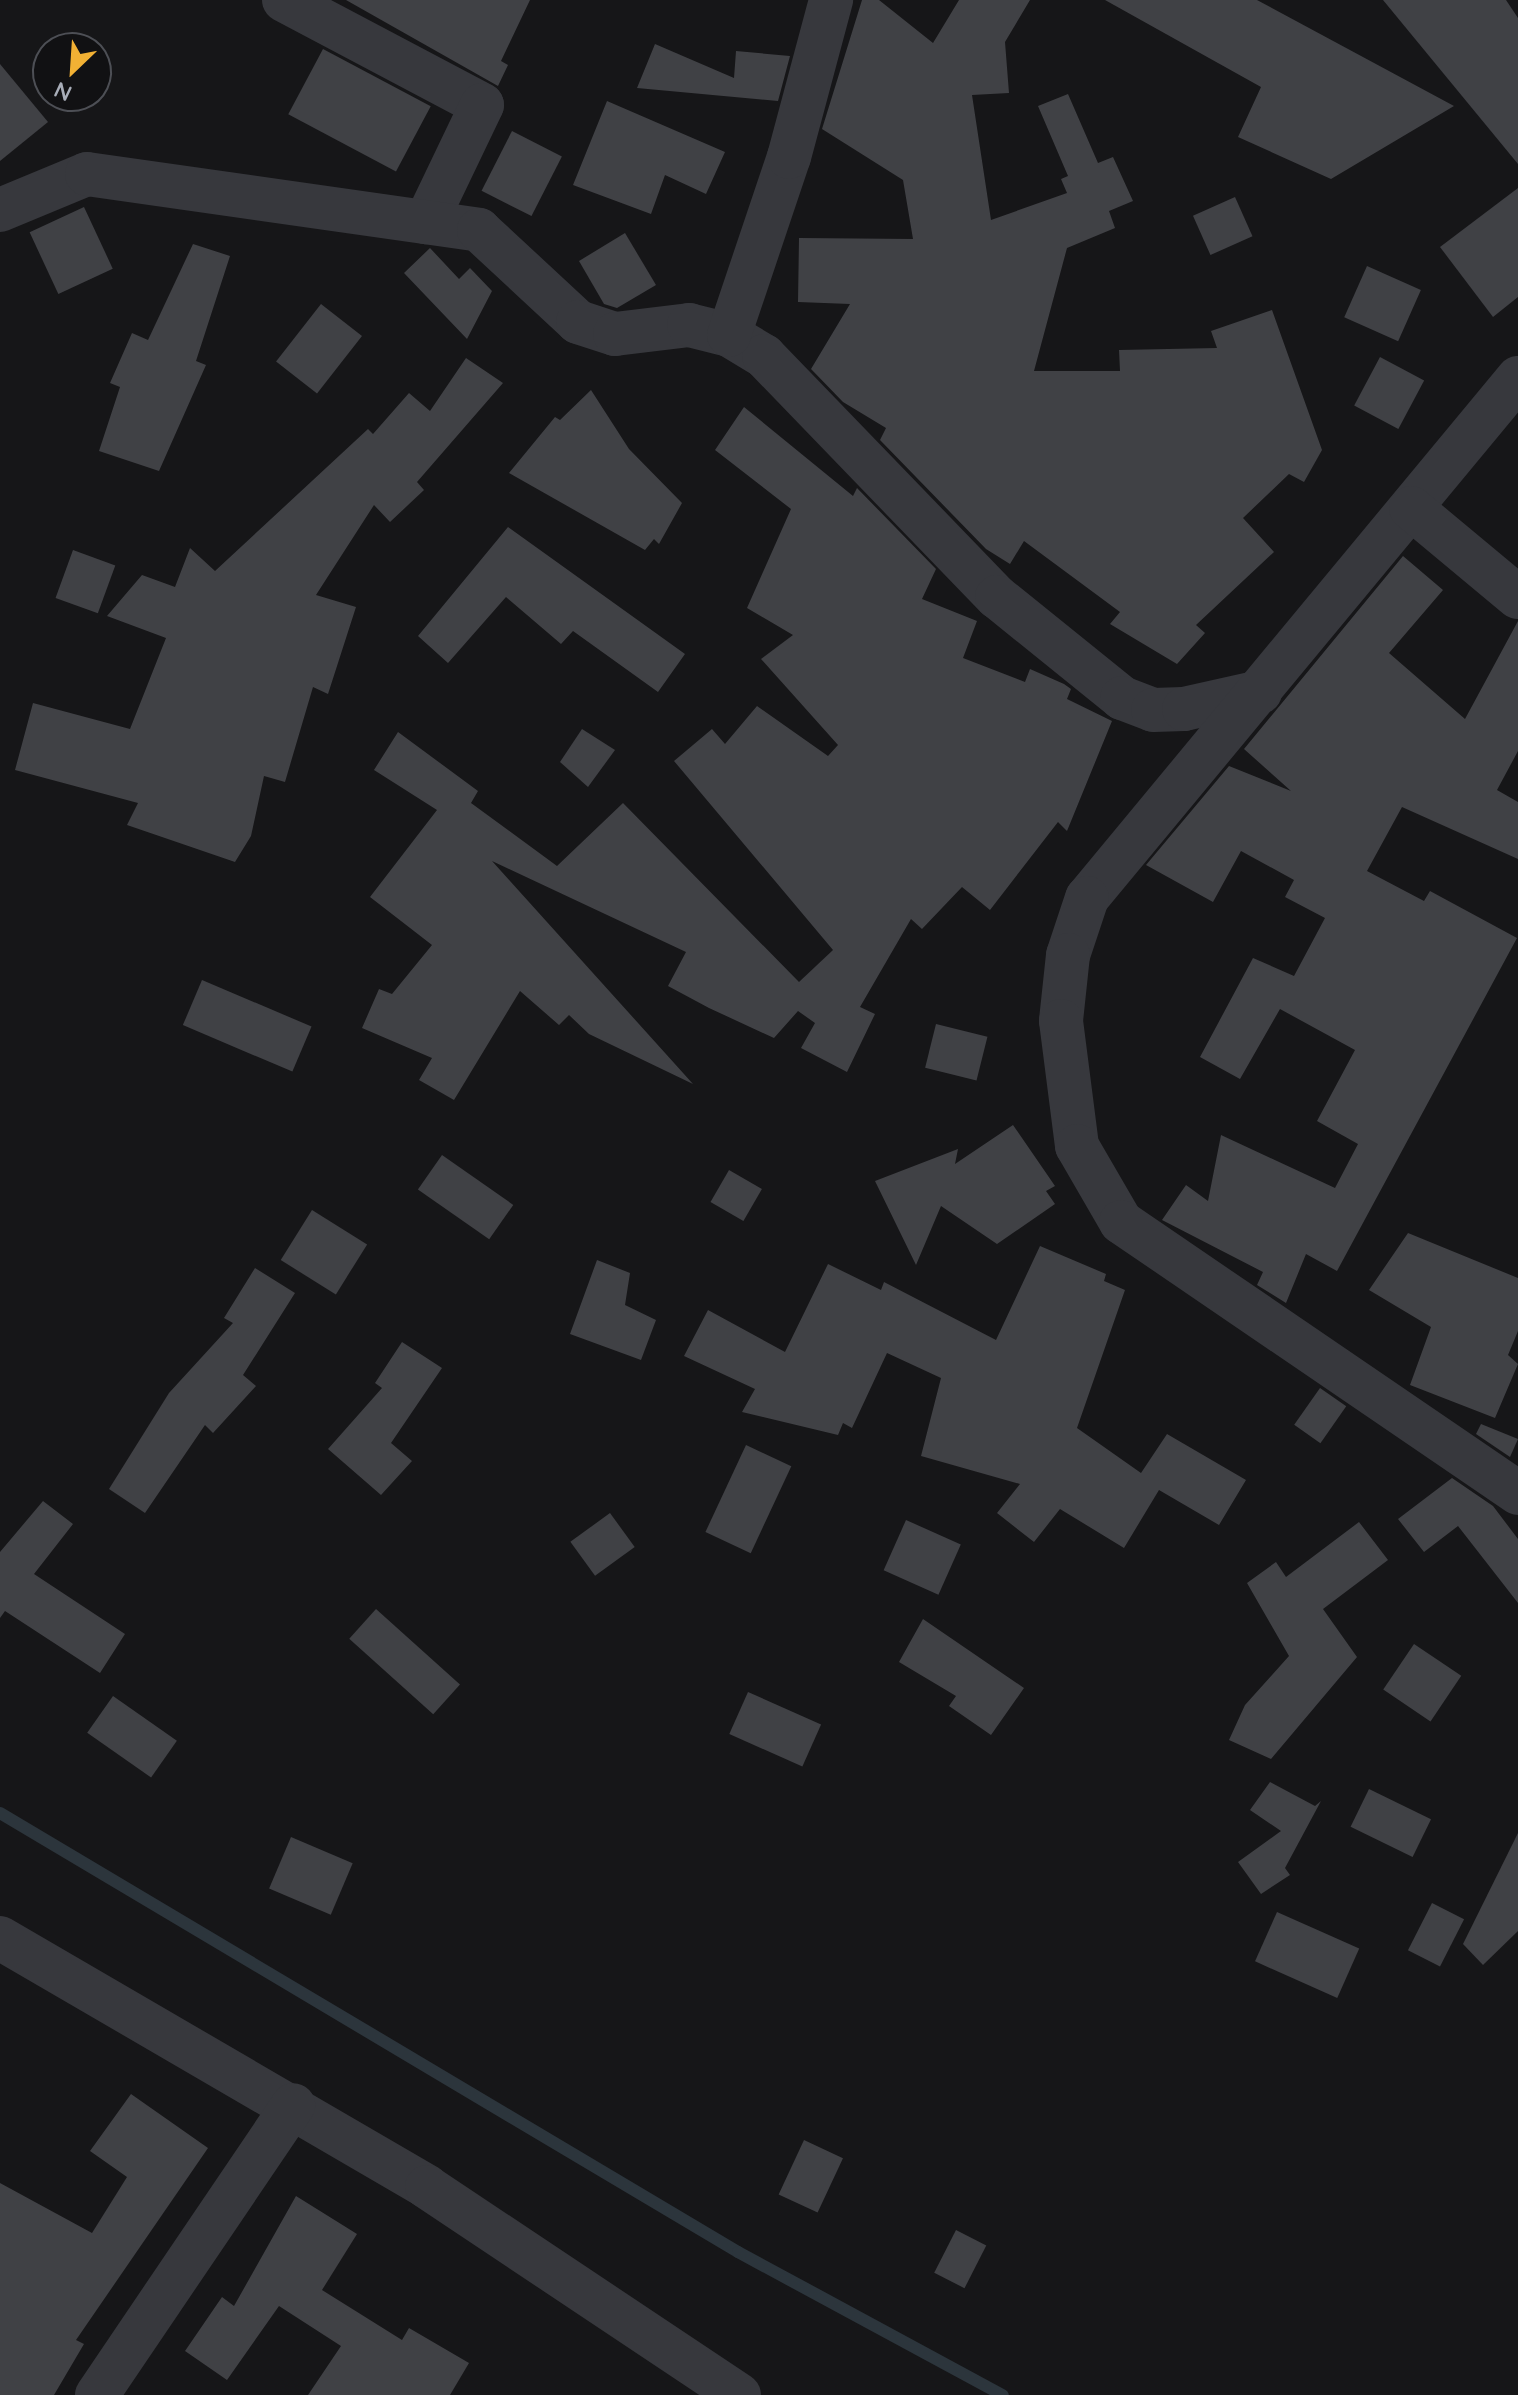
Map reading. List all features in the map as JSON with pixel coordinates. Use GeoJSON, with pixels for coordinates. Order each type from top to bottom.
{"type":"FeatureCollection","features":[{"type":"Feature","properties":{"kind":"street"},"geometry":{"type":"LineString","coordinates":[[284,0],[482,105],[426,222]]}},
{"type":"Feature","properties":{"kind":"street"},"geometry":{"type":"LineString","coordinates":[[729,335],[789,157],[831,0]]}},
{"type":"Feature","properties":{"kind":"street"},"geometry":{"type":"LineString","coordinates":[[0,210],[87,174],[479,230],[502,245],[578,322],[615,334],[689,325],[729,335],[764,356],[997,597],[1122,698],[1153,710],[1184,709],[1260,692]]}},
{"type":"Feature","properties":{"kind":"street"},"geometry":{"type":"LineString","coordinates":[[1518,378],[1087,898],[1068,955],[1061,1021],[1077,1146],[1121,1222],[1518,1493]]}},
{"type":"Feature","properties":{"kind":"street"},"geometry":{"type":"LineString","coordinates":[[1411,508],[1518,597]]}},
{"type":"Feature","properties":{"kind":"street"},"geometry":{"type":"LineString","coordinates":[[0,1938],[293,2105],[739,2395]]}},
{"type":"Feature","properties":{"kind":"street"},"geometry":{"type":"LineString","coordinates":[[97,2395],[293,2105]]}},
{"type":"Feature","properties":{"kind":"building"},"geometry":{"type":"Polygon","coordinates":[[[346,0],[530,0],[501,61],[508,65],[498,86],[346,0]]]}},
{"type":"Feature","properties":{"kind":"building"},"geometry":{"type":"Polygon","coordinates":[[[862,0],[879,0],[933,43],[959,0],[1030,0],[1005,42],[1009,93],[972,95],[991,220],[1067,193],[1061,179],[1068,176],[1038,106],[1068,94],[1098,163],[1113,157],[1133,201],[1109,211],[1115,228],[1067,248],[1034,371],[1120,371],[1119,350],[1217,348],[1211,331],[1272,310],[1322,450],[1304,482],[1289,474],[1243,518],[1274,552],[1196,625],[1205,633],[1177,664],[1110,624],[1120,612],[1024,541],[1010,564],[986,549],[880,440],[886,428],[843,402],[811,369],[850,304],[798,302],[799,238],[913,239],[903,180],[822,129],[862,0]]]}},
{"type":"Feature","properties":{"kind":"building"},"geometry":{"type":"Polygon","coordinates":[[[1105,0],[1257,0],[1454,106],[1331,179],[1238,137],[1261,87],[1105,0]]]}},
{"type":"Feature","properties":{"kind":"building"},"geometry":{"type":"Polygon","coordinates":[[[1383,0],[1506,0],[1518,18],[1518,164],[1383,0]]]}},
{"type":"Feature","properties":{"kind":"building"},"geometry":{"type":"Polygon","coordinates":[[[655,44],[734,78],[736,51],[790,56],[778,101],[637,88],[655,44]]]}},
{"type":"Feature","properties":{"kind":"building"},"geometry":{"type":"Polygon","coordinates":[[[323,49],[431,106],[396,172],[288,114],[323,49]]]}},
{"type":"Feature","properties":{"kind":"building"},"geometry":{"type":"Polygon","coordinates":[[[0,64],[32,103],[32,112],[40,112],[48,122],[0,161],[0,64]]]}},
{"type":"Feature","properties":{"kind":"building"},"geometry":{"type":"Polygon","coordinates":[[[607,101],[725,152],[706,194],[665,175],[651,214],[573,185],[607,101]]]}},
{"type":"Feature","properties":{"kind":"building"},"geometry":{"type":"Polygon","coordinates":[[[512,131],[562,156],[531,216],[482,191],[512,131]]]}},
{"type":"Feature","properties":{"kind":"building"},"geometry":{"type":"Polygon","coordinates":[[[1518,188],[1518,297],[1493,317],[1440,247],[1518,188]]]}},
{"type":"Feature","properties":{"kind":"building"},"geometry":{"type":"Polygon","coordinates":[[[1235,197],[1252,236],[1210,255],[1193,216],[1235,197]]]}},
{"type":"Feature","properties":{"kind":"building"},"geometry":{"type":"Polygon","coordinates":[[[84,207],[113,269],[58,294],[30,232],[84,207]]]}},
{"type":"Feature","properties":{"kind":"building"},"geometry":{"type":"Polygon","coordinates":[[[625,233],[656,285],[617,308],[604,304],[579,261],[625,233]]]}},
{"type":"Feature","properties":{"kind":"building"},"geometry":{"type":"Polygon","coordinates":[[[193,244],[230,256],[196,361],[206,365],[159,471],[99,451],[120,387],[110,383],[132,333],[148,340],[193,244]]]}},
{"type":"Feature","properties":{"kind":"building"},"geometry":{"type":"Polygon","coordinates":[[[430,248],[459,279],[470,268],[492,291],[467,339],[404,273],[430,248]]]}},
{"type":"Feature","properties":{"kind":"building"},"geometry":{"type":"Polygon","coordinates":[[[1367,266],[1421,290],[1398,341],[1344,317],[1367,266]]]}},
{"type":"Feature","properties":{"kind":"building"},"geometry":{"type":"Polygon","coordinates":[[[321,304],[362,336],[317,394],[276,362],[321,304]]]}},
{"type":"Feature","properties":{"kind":"building"},"geometry":{"type":"Polygon","coordinates":[[[1380,357],[1424,380],[1398,429],[1354,406],[1380,357]]]}},
{"type":"Feature","properties":{"kind":"building"},"geometry":{"type":"Polygon","coordinates":[[[466,358],[503,383],[417,482],[424,490],[390,522],[374,505],[316,595],[356,607],[328,694],[313,687],[285,782],[264,776],[251,836],[235,862],[127,825],[138,803],[15,770],[33,703],[130,729],[166,638],[107,616],[142,575],[175,587],[190,548],[215,571],[368,429],[373,434],[409,393],[430,411],[466,358]]]}},
{"type":"Feature","properties":{"kind":"building"},"geometry":{"type":"Polygon","coordinates":[[[591,390],[629,449],[682,503],[659,544],[654,539],[645,550],[509,473],[555,417],[560,420],[591,390]]]}},
{"type":"Feature","properties":{"kind":"building"},"geometry":{"type":"Polygon","coordinates":[[[744,407],[853,496],[857,488],[936,569],[922,599],[977,621],[963,658],[1025,682],[1030,669],[1064,684],[1071,689],[1067,699],[1112,721],[1067,831],[1058,822],[990,910],[962,887],[922,929],[911,919],[860,1007],[875,1014],[847,1072],[801,1048],[815,1023],[798,1011],[774,1038],[709,1008],[668,986],[686,952],[492,861],[693,1084],[589,1034],[569,1015],[559,1025],[520,991],[454,1100],[419,1080],[432,1058],[362,1028],[379,989],[392,994],[432,945],[370,897],[437,810],[374,770],[398,732],[478,791],[471,803],[557,866],[623,803],[799,982],[833,950],[674,761],[712,729],[725,744],[757,706],[828,756],[838,745],[761,659],[793,635],[747,608],[791,509],[715,450],[744,407]]]}},
{"type":"Feature","properties":{"kind":"building"},"geometry":{"type":"Polygon","coordinates":[[[508,527],[685,654],[658,692],[573,631],[561,644],[506,597],[448,663],[418,636],[508,527]]]}},
{"type":"Feature","properties":{"kind":"building"},"geometry":{"type":"Polygon","coordinates":[[[73,550],[115,565],[98,613],[56,598],[73,550]]]}},
{"type":"Feature","properties":{"kind":"building"},"geometry":{"type":"Polygon","coordinates":[[[1403,556],[1443,590],[1389,653],[1465,719],[1518,621],[1518,751],[1497,790],[1518,802],[1518,859],[1402,807],[1367,871],[1424,901],[1430,891],[1517,938],[1337,1271],[1306,1254],[1286,1303],[1257,1285],[1263,1272],[1162,1220],[1186,1185],[1208,1201],[1221,1135],[1335,1188],[1358,1144],[1317,1121],[1355,1050],[1280,1009],[1240,1079],[1200,1057],[1253,958],[1294,976],[1325,918],[1285,897],[1294,880],[1241,851],[1213,902],[1146,865],[1229,766],[1291,791],[1244,749],[1403,556]]]}},
{"type":"Feature","properties":{"kind":"building"},"geometry":{"type":"Polygon","coordinates":[[[582,729],[615,750],[588,787],[560,762],[582,729]]]}},
{"type":"Feature","properties":{"kind":"building"},"geometry":{"type":"Polygon","coordinates":[[[202,980],[312,1026],[292,1072],[183,1025],[202,980]]]}},
{"type":"Feature","properties":{"kind":"building"},"geometry":{"type":"Polygon","coordinates":[[[936,1024],[987,1037],[977,1080],[925,1068],[936,1024]]]}},
{"type":"Feature","properties":{"kind":"building"},"geometry":{"type":"Polygon","coordinates":[[[1013,1125],[1055,1186],[1046,1191],[1055,1204],[997,1244],[941,1206],[916,1265],[875,1181],[958,1149],[955,1164],[1013,1125]]]}},
{"type":"Feature","properties":{"kind":"building"},"geometry":{"type":"Polygon","coordinates":[[[442,1155],[513,1205],[489,1239],[418,1189],[442,1155]]]}},
{"type":"Feature","properties":{"kind":"building"},"geometry":{"type":"Polygon","coordinates":[[[729,1170],[762,1189],[743,1221],[710,1202],[729,1170]]]}},
{"type":"Feature","properties":{"kind":"building"},"geometry":{"type":"Polygon","coordinates":[[[312,1210],[367,1244],[336,1294],[281,1260],[312,1210]]]}},
{"type":"Feature","properties":{"kind":"building"},"geometry":{"type":"Polygon","coordinates":[[[1408,1233],[1518,1278],[1518,1331],[1508,1355],[1518,1364],[1495,1418],[1410,1385],[1431,1327],[1369,1290],[1408,1233]]]}},
{"type":"Feature","properties":{"kind":"building"},"geometry":{"type":"Polygon","coordinates":[[[1040,1246],[1106,1274],[1104,1281],[1125,1290],[1077,1428],[1141,1473],[1167,1434],[1246,1480],[1219,1525],[1159,1490],[1124,1548],[1060,1509],[1034,1542],[997,1513],[1020,1484],[921,1456],[941,1378],[887,1353],[852,1428],[843,1423],[838,1435],[742,1412],[755,1389],[684,1356],[708,1310],[785,1352],[828,1264],[881,1290],[884,1282],[996,1340],[1040,1246]]]}},
{"type":"Feature","properties":{"kind":"building"},"geometry":{"type":"Polygon","coordinates":[[[597,1260],[630,1273],[625,1305],[656,1320],[641,1360],[570,1334],[597,1260]]]}},
{"type":"Feature","properties":{"kind":"building"},"geometry":{"type":"Polygon","coordinates":[[[255,1268],[295,1293],[243,1375],[256,1386],[213,1433],[205,1425],[145,1513],[109,1489],[169,1393],[233,1323],[224,1318],[255,1268]]]}},
{"type":"Feature","properties":{"kind":"building"},"geometry":{"type":"Polygon","coordinates":[[[402,1342],[442,1368],[391,1443],[412,1461],[381,1495],[328,1449],[382,1388],[375,1383],[402,1342]]]}},
{"type":"Feature","properties":{"kind":"building"},"geometry":{"type":"Polygon","coordinates":[[[1320,1388],[1346,1406],[1320,1443],[1294,1425],[1320,1388]]]}},
{"type":"Feature","properties":{"kind":"building"},"geometry":{"type":"Polygon","coordinates":[[[1481,1424],[1518,1439],[1510,1457],[1476,1434],[1481,1424]]]}},
{"type":"Feature","properties":{"kind":"building"},"geometry":{"type":"Polygon","coordinates":[[[746,1445],[791,1466],[751,1553],[705,1532],[746,1445]]]}},
{"type":"Feature","properties":{"kind":"building"},"geometry":{"type":"Polygon","coordinates":[[[1452,1478],[1493,1506],[1518,1539],[1518,1603],[1458,1526],[1424,1552],[1398,1519],[1452,1478]]]}},
{"type":"Feature","properties":{"kind":"building"},"geometry":{"type":"Polygon","coordinates":[[[43,1501],[73,1524],[34,1574],[125,1634],[100,1673],[5,1611],[0,1618],[0,1552],[43,1501]]]}},
{"type":"Feature","properties":{"kind":"building"},"geometry":{"type":"Polygon","coordinates":[[[610,1513],[635,1547],[595,1576],[570,1542],[610,1513]]]}},
{"type":"Feature","properties":{"kind":"building"},"geometry":{"type":"Polygon","coordinates":[[[906,1520],[961,1544],[938,1595],[884,1570],[906,1520]]]}},
{"type":"Feature","properties":{"kind":"building"},"geometry":{"type":"Polygon","coordinates":[[[1359,1522],[1388,1560],[1323,1609],[1357,1657],[1271,1759],[1229,1740],[1245,1705],[1289,1656],[1247,1583],[1276,1562],[1286,1577],[1359,1522]]]}},
{"type":"Feature","properties":{"kind":"building"},"geometry":{"type":"Polygon","coordinates":[[[376,1609],[460,1685],[433,1714],[349,1639],[376,1609]]]}},
{"type":"Feature","properties":{"kind":"building"},"geometry":{"type":"Polygon","coordinates":[[[923,1619],[1024,1688],[991,1735],[949,1706],[956,1696],[899,1662],[923,1619]]]}},
{"type":"Feature","properties":{"kind":"building"},"geometry":{"type":"Polygon","coordinates":[[[1414,1644],[1461,1676],[1430,1721],[1383,1690],[1414,1644]]]}},
{"type":"Feature","properties":{"kind":"building"},"geometry":{"type":"Polygon","coordinates":[[[748,1692],[821,1725],[802,1767],[729,1734],[748,1692]]]}},
{"type":"Feature","properties":{"kind":"building"},"geometry":{"type":"Polygon","coordinates":[[[113,1696],[177,1741],[151,1778],[87,1733],[113,1696]]]}},
{"type":"Feature","properties":{"kind":"building"},"geometry":{"type":"Polygon","coordinates":[[[1270,1782],[1315,1806],[1321,1801],[1285,1868],[1290,1875],[1261,1894],[1238,1862],[1281,1831],[1250,1810],[1270,1782]]]}},
{"type":"Feature","properties":{"kind":"building"},"geometry":{"type":"Polygon","coordinates":[[[1369,1789],[1431,1819],[1413,1857],[1351,1827],[1369,1789]]]}},
{"type":"Feature","properties":{"kind":"building"},"geometry":{"type":"Polygon","coordinates":[[[1518,1833],[1518,1931],[1483,1965],[1463,1944],[1518,1833]]]}},
{"type":"Feature","properties":{"kind":"building"},"geometry":{"type":"Polygon","coordinates":[[[291,1837],[353,1863],[331,1915],[269,1889],[291,1837]]]}},
{"type":"Feature","properties":{"kind":"building"},"geometry":{"type":"Polygon","coordinates":[[[1432,1903],[1464,1919],[1440,1967],[1408,1950],[1432,1903]]]}},
{"type":"Feature","properties":{"kind":"building"},"geometry":{"type":"Polygon","coordinates":[[[1277,1912],[1359,1949],[1337,1998],[1255,1961],[1277,1912]]]}},
{"type":"Feature","properties":{"kind":"building"},"geometry":{"type":"Polygon","coordinates":[[[131,2094],[208,2148],[76,2340],[84,2344],[54,2395],[0,2395],[0,2183],[92,2233],[127,2177],[90,2151],[131,2094]]]}},
{"type":"Feature","properties":{"kind":"building"},"geometry":{"type":"Polygon","coordinates":[[[804,2140],[843,2158],[818,2213],[779,2194],[804,2140]]]}},
{"type":"Feature","properties":{"kind":"building"},"geometry":{"type":"Polygon","coordinates":[[[296,2196],[357,2234],[322,2290],[402,2340],[409,2328],[469,2363],[450,2395],[308,2395],[341,2346],[279,2306],[227,2380],[185,2351],[222,2297],[234,2306],[296,2196]]]}},
{"type":"Feature","properties":{"kind":"building"},"geometry":{"type":"Polygon","coordinates":[[[956,2230],[986,2245],[965,2288],[934,2273],[956,2230]]]}},
{"type":"Feature","properties":{"kind":"waterway"},"geometry":{"type":"LineString","coordinates":[[0,1813],[738,2252],[1003,2395]]}}]}
